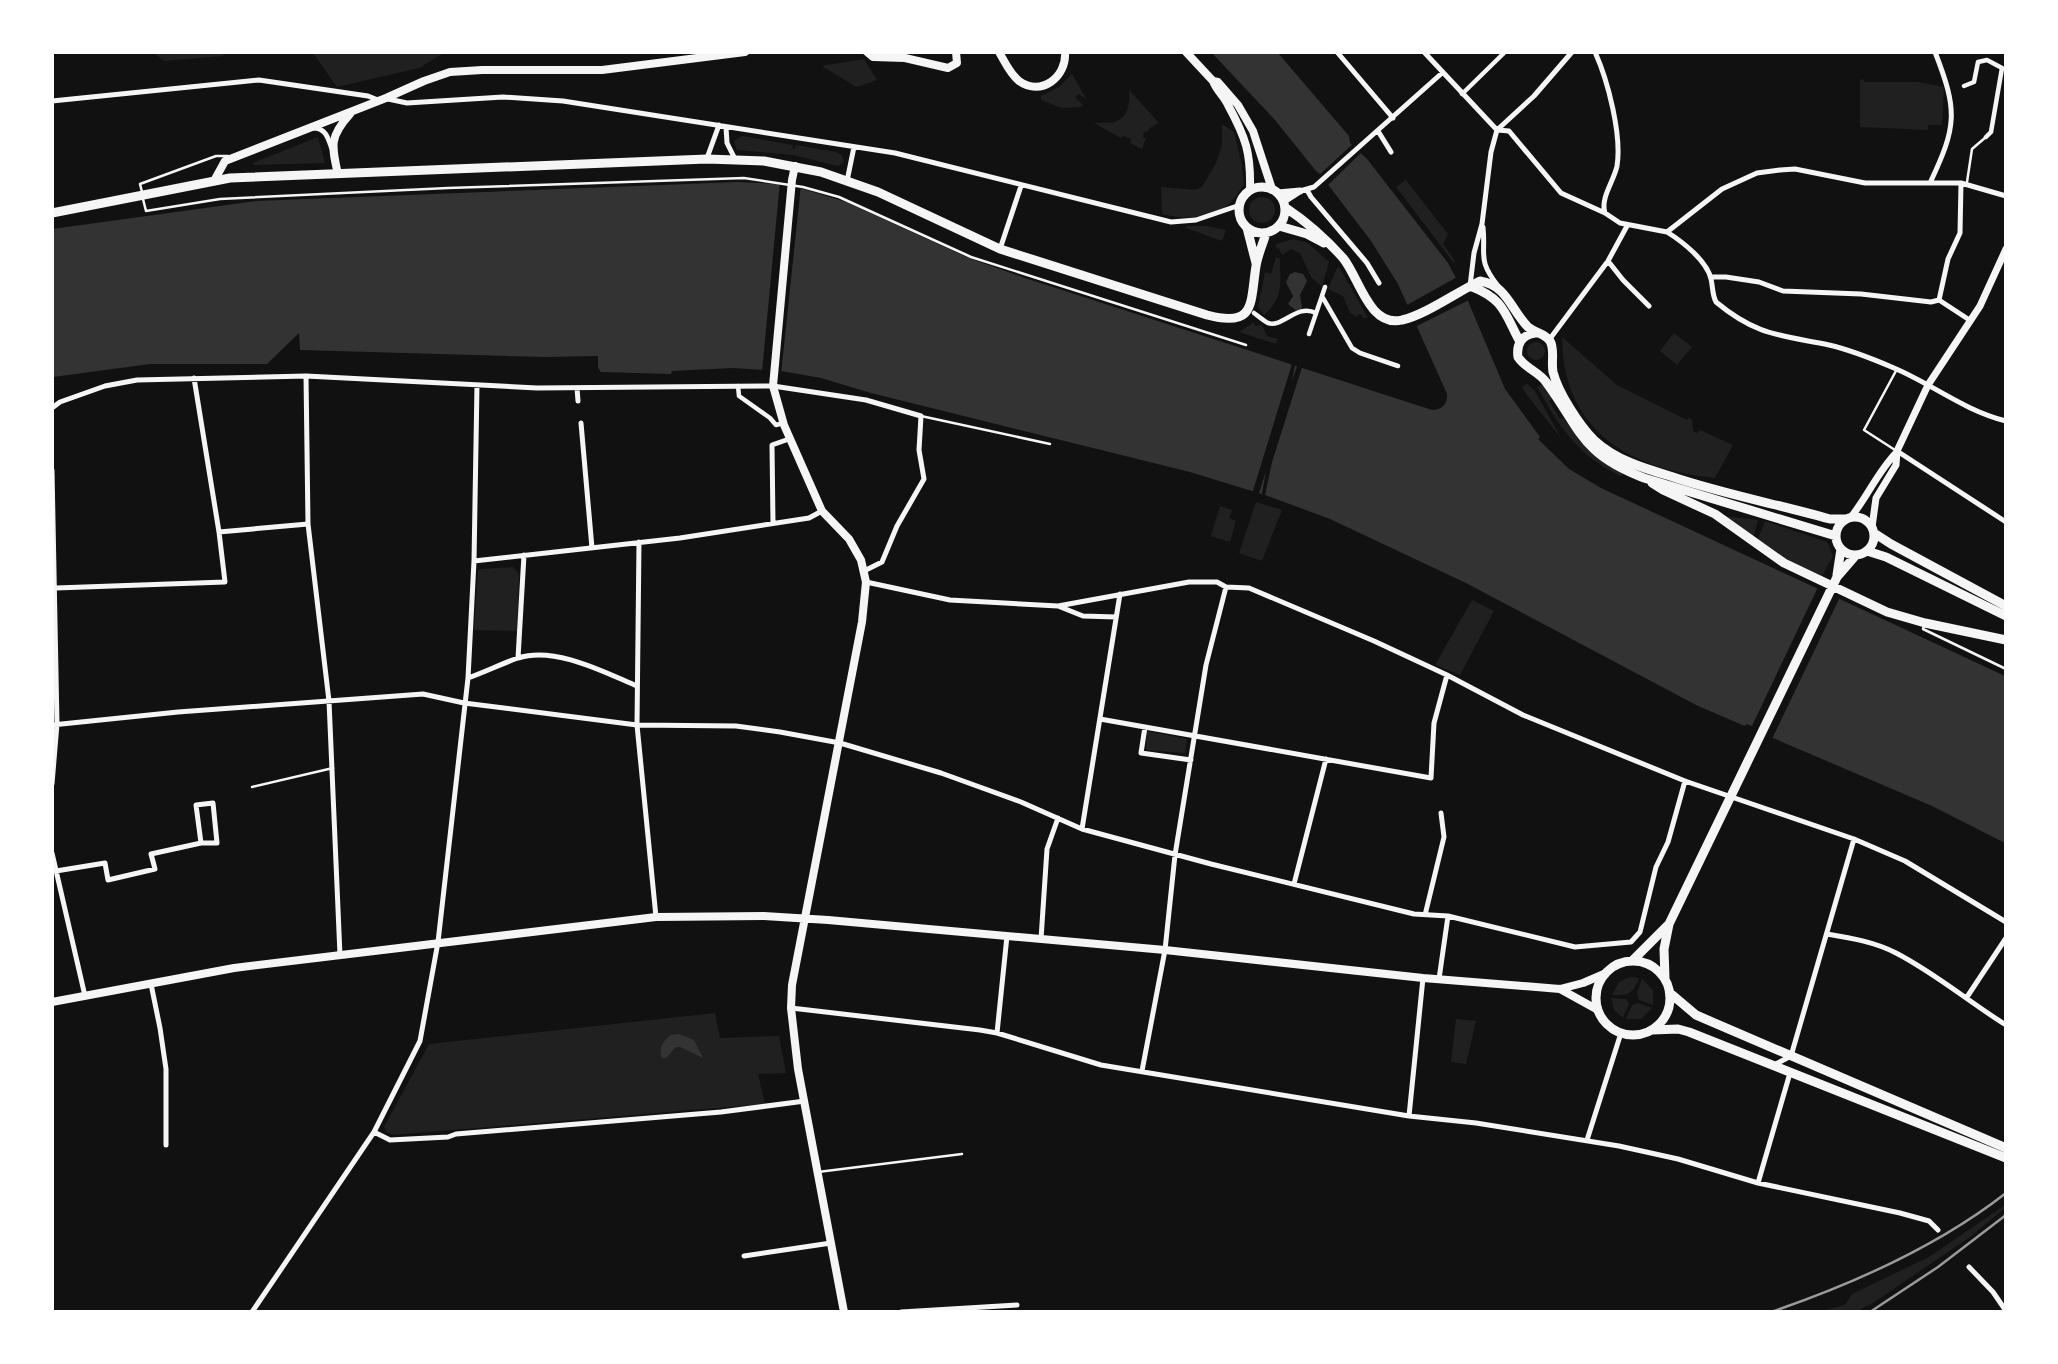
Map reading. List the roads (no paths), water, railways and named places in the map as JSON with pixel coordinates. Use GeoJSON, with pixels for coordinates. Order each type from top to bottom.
{"type":"FeatureCollection","features":[{"type":"Feature","properties":{"kind":"main road"},"geometry":{"type":"LineString","coordinates":[[214,181],[225,162],[450,72],[602,71],[745,52]]}},
{"type":"Feature","properties":{"kind":"main road"},"geometry":{"type":"LineString","coordinates":[[867,52],[873,57],[905,58],[948,68],[957,63],[956,52]]}},
{"type":"Feature","properties":{"kind":"main road"},"geometry":{"type":"LineString","coordinates":[[999,52],[1016,78],[1024,84],[1036,86],[1057,78],[1065,64],[1065,52]]}},
{"type":"Feature","properties":{"kind":"main road"},"geometry":{"type":"LineString","coordinates":[[1186,52],[1213,81],[1238,123],[1250,155],[1250,190]]}},
{"type":"Feature","properties":{"kind":"main road"},"geometry":{"type":"LineString","coordinates":[[1213,81],[1219,82],[1246,117],[1259,145],[1263,163],[1280,198],[1284,218],[1279,226],[1266,233],[1247,228]]}},
{"type":"Feature","properties":{"kind":"main road"},"geometry":{"type":"LineString","coordinates":[[338,174],[332,149],[337,129],[354,110]]}},
{"type":"Feature","properties":{"kind":"main road"},"geometry":{"type":"LineString","coordinates":[[230,178],[230,167],[238,156]]}},
{"type":"Feature","properties":{"kind":"main road"},"geometry":{"type":"LineString","coordinates":[[52,213],[230,178],[735,159],[795,166],[846,181],[878,192],[1000,249],[1207,315],[1232,320],[1243,316],[1249,307],[1256,263],[1266,233]]}},
{"type":"Feature","properties":{"kind":"main road"},"geometry":{"type":"LineString","coordinates":[[795,166],[773,381],[789,439],[822,511],[856,549],[866,582],[862,622],[840,743],[792,985],[794,1050],[844,1311]]}},
{"type":"Feature","properties":{"kind":"main road"},"geometry":{"type":"LineString","coordinates":[[1256,263],[1247,228],[1240,218],[1240,205],[1250,190],[1262,187],[1280,198],[1322,236],[1345,261],[1375,311],[1384,318],[1394,321],[1408,318],[1480,281],[1491,283],[1499,288],[1519,317],[1535,333],[1549,340],[1553,349],[1551,359],[1554,376],[1580,423],[1595,440],[1628,463],[1715,491],[1830,519],[1863,519],[1891,544],[2006,606]]}},
{"type":"Feature","properties":{"kind":"main road"},"geometry":{"type":"LineString","coordinates":[[1279,226],[1307,233],[1329,244]]}},
{"type":"Feature","properties":{"kind":"main road"},"geometry":{"type":"LineString","coordinates":[[1470,286],[1498,301],[1511,320],[1520,342],[1518,357],[1545,380],[1587,444],[1615,465],[1644,478],[1836,536]]}},
{"type":"Feature","properties":{"kind":"main road"},"geometry":{"type":"LineString","coordinates":[[1520,342],[1535,333]]}},
{"type":"Feature","properties":{"kind":"main road"},"geometry":{"type":"LineString","coordinates":[[1530,368],[1543,366],[1551,359]]}},
{"type":"Feature","properties":{"kind":"main road"},"geometry":{"type":"LineString","coordinates":[[1644,478],[1663,490],[1715,514],[1784,563],[1887,612],[2006,640]]}},
{"type":"Feature","properties":{"kind":"main road"},"geometry":{"type":"LineString","coordinates":[[1837,577],[1841,549],[1836,536],[1837,530],[1849,518]]}},
{"type":"Feature","properties":{"kind":"main road"},"geometry":{"type":"LineString","coordinates":[[1652,1030],[1667,1014],[1670,993],[1665,979],[1664,950],[1669,923],[1837,577],[1856,555],[1872,546],[1873,530]]}},
{"type":"Feature","properties":{"kind":"main road"},"geometry":{"type":"LineString","coordinates":[[1841,549],[1856,555]]}},
{"type":"Feature","properties":{"kind":"main road"},"geometry":{"type":"LineString","coordinates":[[1867,551],[1886,557],[2006,616]]}},
{"type":"Feature","properties":{"kind":"main road"},"geometry":{"type":"LineString","coordinates":[[52,1002],[234,968],[656,917],[764,916],[807,919],[1165,950],[1423,978],[1560,989],[1583,983],[1605,974],[1622,962],[1633,960],[1657,969],[1665,979]]}},
{"type":"Feature","properties":{"kind":"main road"},"geometry":{"type":"LineString","coordinates":[[1633,960],[1669,923]]}},
{"type":"Feature","properties":{"kind":"main road"},"geometry":{"type":"LineString","coordinates":[[1605,974],[1596,991],[1598,1010],[1607,1024],[1622,1033],[1642,1034],[1652,1030],[1678,1029],[1689,1032],[2006,1158]]}},
{"type":"Feature","properties":{"kind":"main road"},"geometry":{"type":"LineString","coordinates":[[1560,989],[1598,1010]]}},
{"type":"Feature","properties":{"kind":"main road"},"geometry":{"type":"LineString","coordinates":[[1670,993],[1696,1015],[2006,1148]]}},
{"type":"Feature","properties":{"kind":"street"},"geometry":{"type":"LineString","coordinates":[[1336,52],[1393,118]]}},
{"type":"Feature","properties":{"kind":"street"},"geometry":{"type":"LineString","coordinates":[[1424,52],[1497,130],[1509,131],[1557,191],[1627,226],[1667,232],[1689,249],[1711,277],[1716,302],[1738,318],[1769,334],[1838,348],[1897,369],[1950,398],[2006,421]]}},
{"type":"Feature","properties":{"kind":"street"},"geometry":{"type":"LineString","coordinates":[[1429,58],[1435,52]]}},
{"type":"Feature","properties":{"kind":"street"},"geometry":{"type":"LineString","coordinates":[[1462,94],[1505,52]]}},
{"type":"Feature","properties":{"kind":"street"},"geometry":{"type":"LineString","coordinates":[[1470,286],[1474,253],[1482,224],[1491,152],[1497,130],[1540,91],[1572,52]]}},
{"type":"Feature","properties":{"kind":"street"},"geometry":{"type":"LineString","coordinates":[[1595,52],[1616,132],[1617,165],[1604,203],[1605,213]]}},
{"type":"Feature","properties":{"kind":"street"},"geometry":{"type":"LineString","coordinates":[[1930,183],[1944,153],[1952,125],[1951,90],[1935,52]]}},
{"type":"Feature","properties":{"kind":"street"},"geometry":{"type":"LineString","coordinates":[[1964,86],[1974,82],[1978,62],[1987,60],[2002,68],[1991,132],[1986,137]]}},
{"type":"Feature","properties":{"kind":"street"},"geometry":{"type":"LineString","coordinates":[[1280,198],[1320,182],[1442,73]]}},
{"type":"Feature","properties":{"kind":"street"},"geometry":{"type":"LineString","coordinates":[[52,101],[259,80],[407,103],[536,97],[946,164],[1021,186],[1171,222],[1196,219],[1240,205]]}},
{"type":"Feature","properties":{"kind":"street"},"geometry":{"type":"LineString","coordinates":[[1999,87],[2006,90]]}},
{"type":"Feature","properties":{"kind":"street"},"geometry":{"type":"LineString","coordinates":[[723,126],[726,143],[735,159]]}},
{"type":"Feature","properties":{"kind":"street"},"geometry":{"type":"LineString","coordinates":[[707,159],[723,126]]}},
{"type":"Feature","properties":{"kind":"street"},"geometry":{"type":"LineString","coordinates":[[310,128],[320,128],[326,132],[332,149]]}},
{"type":"Feature","properties":{"kind":"street"},"geometry":{"type":"LineString","coordinates":[[1378,131],[1391,152]]}},
{"type":"Feature","properties":{"kind":"street"},"geometry":{"type":"LineString","coordinates":[[846,181],[854,147]]}},
{"type":"Feature","properties":{"kind":"street"},"geometry":{"type":"LineString","coordinates":[[1667,232],[1722,189],[1757,173],[1795,169],[1865,183],[1964,184],[2006,196]]}},
{"type":"Feature","properties":{"kind":"street"},"geometry":{"type":"LineString","coordinates":[[1939,300],[1948,260],[1960,233],[1964,184]]}},
{"type":"Feature","properties":{"kind":"street"},"geometry":{"type":"LineString","coordinates":[[1000,249],[1021,186]]}},
{"type":"Feature","properties":{"kind":"street"},"geometry":{"type":"LineString","coordinates":[[1304,190],[1367,263],[1379,283]]}},
{"type":"Feature","properties":{"kind":"street"},"geometry":{"type":"LineString","coordinates":[[1482,224],[1483,262],[1499,288]]}},
{"type":"Feature","properties":{"kind":"street"},"geometry":{"type":"LineString","coordinates":[[1549,340],[1608,261],[1627,226]]}},
{"type":"Feature","properties":{"kind":"street"},"geometry":{"type":"LineString","coordinates":[[1873,530],[1876,498],[1895,465],[1897,451],[1928,385],[1980,306],[2006,249]]}},
{"type":"Feature","properties":{"kind":"street"},"geometry":{"type":"LineString","coordinates":[[1608,261],[1649,306]]}},
{"type":"Feature","properties":{"kind":"street"},"geometry":{"type":"LineString","coordinates":[[1711,277],[1726,276],[1759,282],[1783,291],[1931,302],[1939,300],[1971,321]]}},
{"type":"Feature","properties":{"kind":"street"},"geometry":{"type":"LineString","coordinates":[[1309,334],[1325,287]]}},
{"type":"Feature","properties":{"kind":"street"},"geometry":{"type":"LineString","coordinates":[[1323,298],[1352,348],[1398,366]]}},
{"type":"Feature","properties":{"kind":"street"},"geometry":{"type":"LineString","coordinates":[[1254,313],[1269,323],[1276,324],[1303,311],[1312,310],[1316,313]]}},
{"type":"Feature","properties":{"kind":"street"},"geometry":{"type":"LineString","coordinates":[[306,376],[308,524],[329,701],[340,955]]}},
{"type":"Feature","properties":{"kind":"street"},"geometry":{"type":"LineString","coordinates":[[52,408],[60,402],[119,383],[194,377],[306,376],[577,388],[738,385],[773,381],[866,400],[921,416],[919,450],[924,479],[897,526],[881,562],[864,571]]}},
{"type":"Feature","properties":{"kind":"street"},"geometry":{"type":"LineString","coordinates":[[56,588],[225,582],[194,377]]}},
{"type":"Feature","properties":{"kind":"street"},"geometry":{"type":"LineString","coordinates":[[252,1311],[374,1132],[421,1041],[438,942],[468,678],[474,561],[477,385]]}},
{"type":"Feature","properties":{"kind":"street"},"geometry":{"type":"LineString","coordinates":[[738,385],[739,396],[776,425],[783,422]]}},
{"type":"Feature","properties":{"kind":"street"},"geometry":{"type":"LineString","coordinates":[[577,388],[578,401]]}},
{"type":"Feature","properties":{"kind":"street"},"geometry":{"type":"LineString","coordinates":[[580,423],[592,548]]}},
{"type":"Feature","properties":{"kind":"street"},"geometry":{"type":"LineString","coordinates":[[773,523],[772,445],[789,439]]}},
{"type":"Feature","properties":{"kind":"street"},"geometry":{"type":"LineString","coordinates":[[1849,518],[1862,503],[1885,463],[1897,451]]}},
{"type":"Feature","properties":{"kind":"street"},"geometry":{"type":"LineString","coordinates":[[1897,451],[2006,522]]}},
{"type":"Feature","properties":{"kind":"street"},"geometry":{"type":"LineString","coordinates":[[52,470],[56,588],[52,784]]}},
{"type":"Feature","properties":{"kind":"street"},"geometry":{"type":"LineString","coordinates":[[474,561],[680,538],[809,518],[822,511]]}},
{"type":"Feature","properties":{"kind":"street"},"geometry":{"type":"LineString","coordinates":[[219,532],[308,524]]}},
{"type":"Feature","properties":{"kind":"street"},"geometry":{"type":"LineString","coordinates":[[639,542],[638,725],[656,917]]}},
{"type":"Feature","properties":{"kind":"street"},"geometry":{"type":"LineString","coordinates":[[518,658],[524,555]]}},
{"type":"Feature","properties":{"kind":"street"},"geometry":{"type":"LineString","coordinates":[[866,582],[950,600],[1058,606],[1189,582],[1217,582],[1226,587],[1249,588],[1374,640],[1523,715],[1685,781],[1854,839],[1905,861],[2006,922]]}},
{"type":"Feature","properties":{"kind":"street"},"geometry":{"type":"LineString","coordinates":[[1142,1071],[1165,950],[1175,855],[1206,665],[1226,587]]}},
{"type":"Feature","properties":{"kind":"street"},"geometry":{"type":"LineString","coordinates":[[1082,829],[1120,594]]}},
{"type":"Feature","properties":{"kind":"street"},"geometry":{"type":"LineString","coordinates":[[1058,606],[1083,617],[1116,617]]}},
{"type":"Feature","properties":{"kind":"street"},"geometry":{"type":"LineString","coordinates":[[468,678],[518,658],[531,656],[572,660],[637,686]]}},
{"type":"Feature","properties":{"kind":"street"},"geometry":{"type":"LineString","coordinates":[[1100,719],[1431,778],[1434,723],[1447,675]]}},
{"type":"Feature","properties":{"kind":"street"},"geometry":{"type":"LineString","coordinates":[[55,724],[423,694],[464,703],[638,725],[736,726],[840,743],[941,773],[1082,829],[1175,855],[1425,915],[1448,916],[1575,947],[1631,943],[1640,933],[1656,867],[1668,842],[1685,781]]}},
{"type":"Feature","properties":{"kind":"street"},"geometry":{"type":"LineString","coordinates":[[1145,727],[1141,753],[1191,760]]}},
{"type":"Feature","properties":{"kind":"street"},"geometry":{"type":"LineString","coordinates":[[1294,884],[1326,759]]}},
{"type":"Feature","properties":{"kind":"street"},"geometry":{"type":"LineString","coordinates":[[56,872],[105,863],[108,880],[155,869],[151,854],[217,843],[213,803],[197,805],[201,844]]}},
{"type":"Feature","properties":{"kind":"street"},"geometry":{"type":"LineString","coordinates":[[1425,915],[1444,837],[1441,813]]}},
{"type":"Feature","properties":{"kind":"street"},"geometry":{"type":"LineString","coordinates":[[1041,939],[1046,849],[1058,818]]}},
{"type":"Feature","properties":{"kind":"street"},"geometry":{"type":"LineString","coordinates":[[1772,1066],[1791,1056],[1854,839]]}},
{"type":"Feature","properties":{"kind":"street"},"geometry":{"type":"LineString","coordinates":[[52,853],[85,996]]}},
{"type":"Feature","properties":{"kind":"street"},"geometry":{"type":"LineString","coordinates":[[1439,979],[1448,916]]}},
{"type":"Feature","properties":{"kind":"street"},"geometry":{"type":"LineString","coordinates":[[1827,934],[1864,941],[1895,952],[2006,1025]]}},
{"type":"Feature","properties":{"kind":"street"},"geometry":{"type":"LineString","coordinates":[[997,1033],[1007,936]]}},
{"type":"Feature","properties":{"kind":"street"},"geometry":{"type":"LineString","coordinates":[[1967,997],[2006,938]]}},
{"type":"Feature","properties":{"kind":"street"},"geometry":{"type":"LineString","coordinates":[[1409,1116],[1423,978]]}},
{"type":"Feature","properties":{"kind":"street"},"geometry":{"type":"LineString","coordinates":[[151,984],[167,1078],[166,1145]]}},
{"type":"Feature","properties":{"kind":"street"},"geometry":{"type":"LineString","coordinates":[[792,1008],[997,1033],[1101,1065],[1409,1116],[1476,1122],[1587,1140],[1678,1159],[1758,1183],[1900,1213],[1929,1221],[1938,1230]]}},
{"type":"Feature","properties":{"kind":"street"},"geometry":{"type":"LineString","coordinates":[[1587,1140],[1622,1033]]}},
{"type":"Feature","properties":{"kind":"street"},"geometry":{"type":"LineString","coordinates":[[1758,1183],[1790,1073]]}},
{"type":"Feature","properties":{"kind":"street"},"geometry":{"type":"LineString","coordinates":[[374,1132],[390,1140],[448,1137],[456,1134],[709,1113],[805,1101]]}},
{"type":"Feature","properties":{"kind":"street"},"geometry":{"type":"LineString","coordinates":[[744,1256],[831,1243]]}},
{"type":"Feature","properties":{"kind":"street"},"geometry":{"type":"LineString","coordinates":[[1969,1267],[1993,1292],[2006,1311]]}},
{"type":"Feature","properties":{"kind":"street"},"geometry":{"type":"LineString","coordinates":[[901,1311],[1017,1306]]}},
{"type":"Feature","properties":{"kind":"lane"},"geometry":{"type":"LineString","coordinates":[[1964,184],[1972,149],[1986,137]]}},
{"type":"Feature","properties":{"kind":"lane"},"geometry":{"type":"LineString","coordinates":[[238,156],[216,156],[140,184],[146,211],[220,199],[744,178],[803,187],[839,197],[971,257],[1246,345]]}},
{"type":"Feature","properties":{"kind":"lane"},"geometry":{"type":"LineString","coordinates":[[1897,369],[1864,430],[1897,451]]}},
{"type":"Feature","properties":{"kind":"lane"},"geometry":{"type":"LineString","coordinates":[[921,416],[1050,444]]}},
{"type":"Feature","properties":{"kind":"lane"},"geometry":{"type":"LineString","coordinates":[[1925,623],[1923,629],[1942,640],[2006,669]]}},
{"type":"Feature","properties":{"kind":"lane"},"geometry":{"type":"LineString","coordinates":[[252,787],[333,768]]}},
{"type":"Feature","properties":{"kind":"lane"},"geometry":{"type":"LineString","coordinates":[[818,1172],[962,1154]]}},
{"type":"Feature","properties":{"kind":"railway"},"geometry":{"type":"LineString","coordinates":[[1771,1312],[1833,1289],[1923,1247],[2006,1193]]}},
{"type":"Feature","properties":{"kind":"railway"},"geometry":{"type":"LineString","coordinates":[[1870,1312],[1938,1267],[2006,1215]]}}]}
